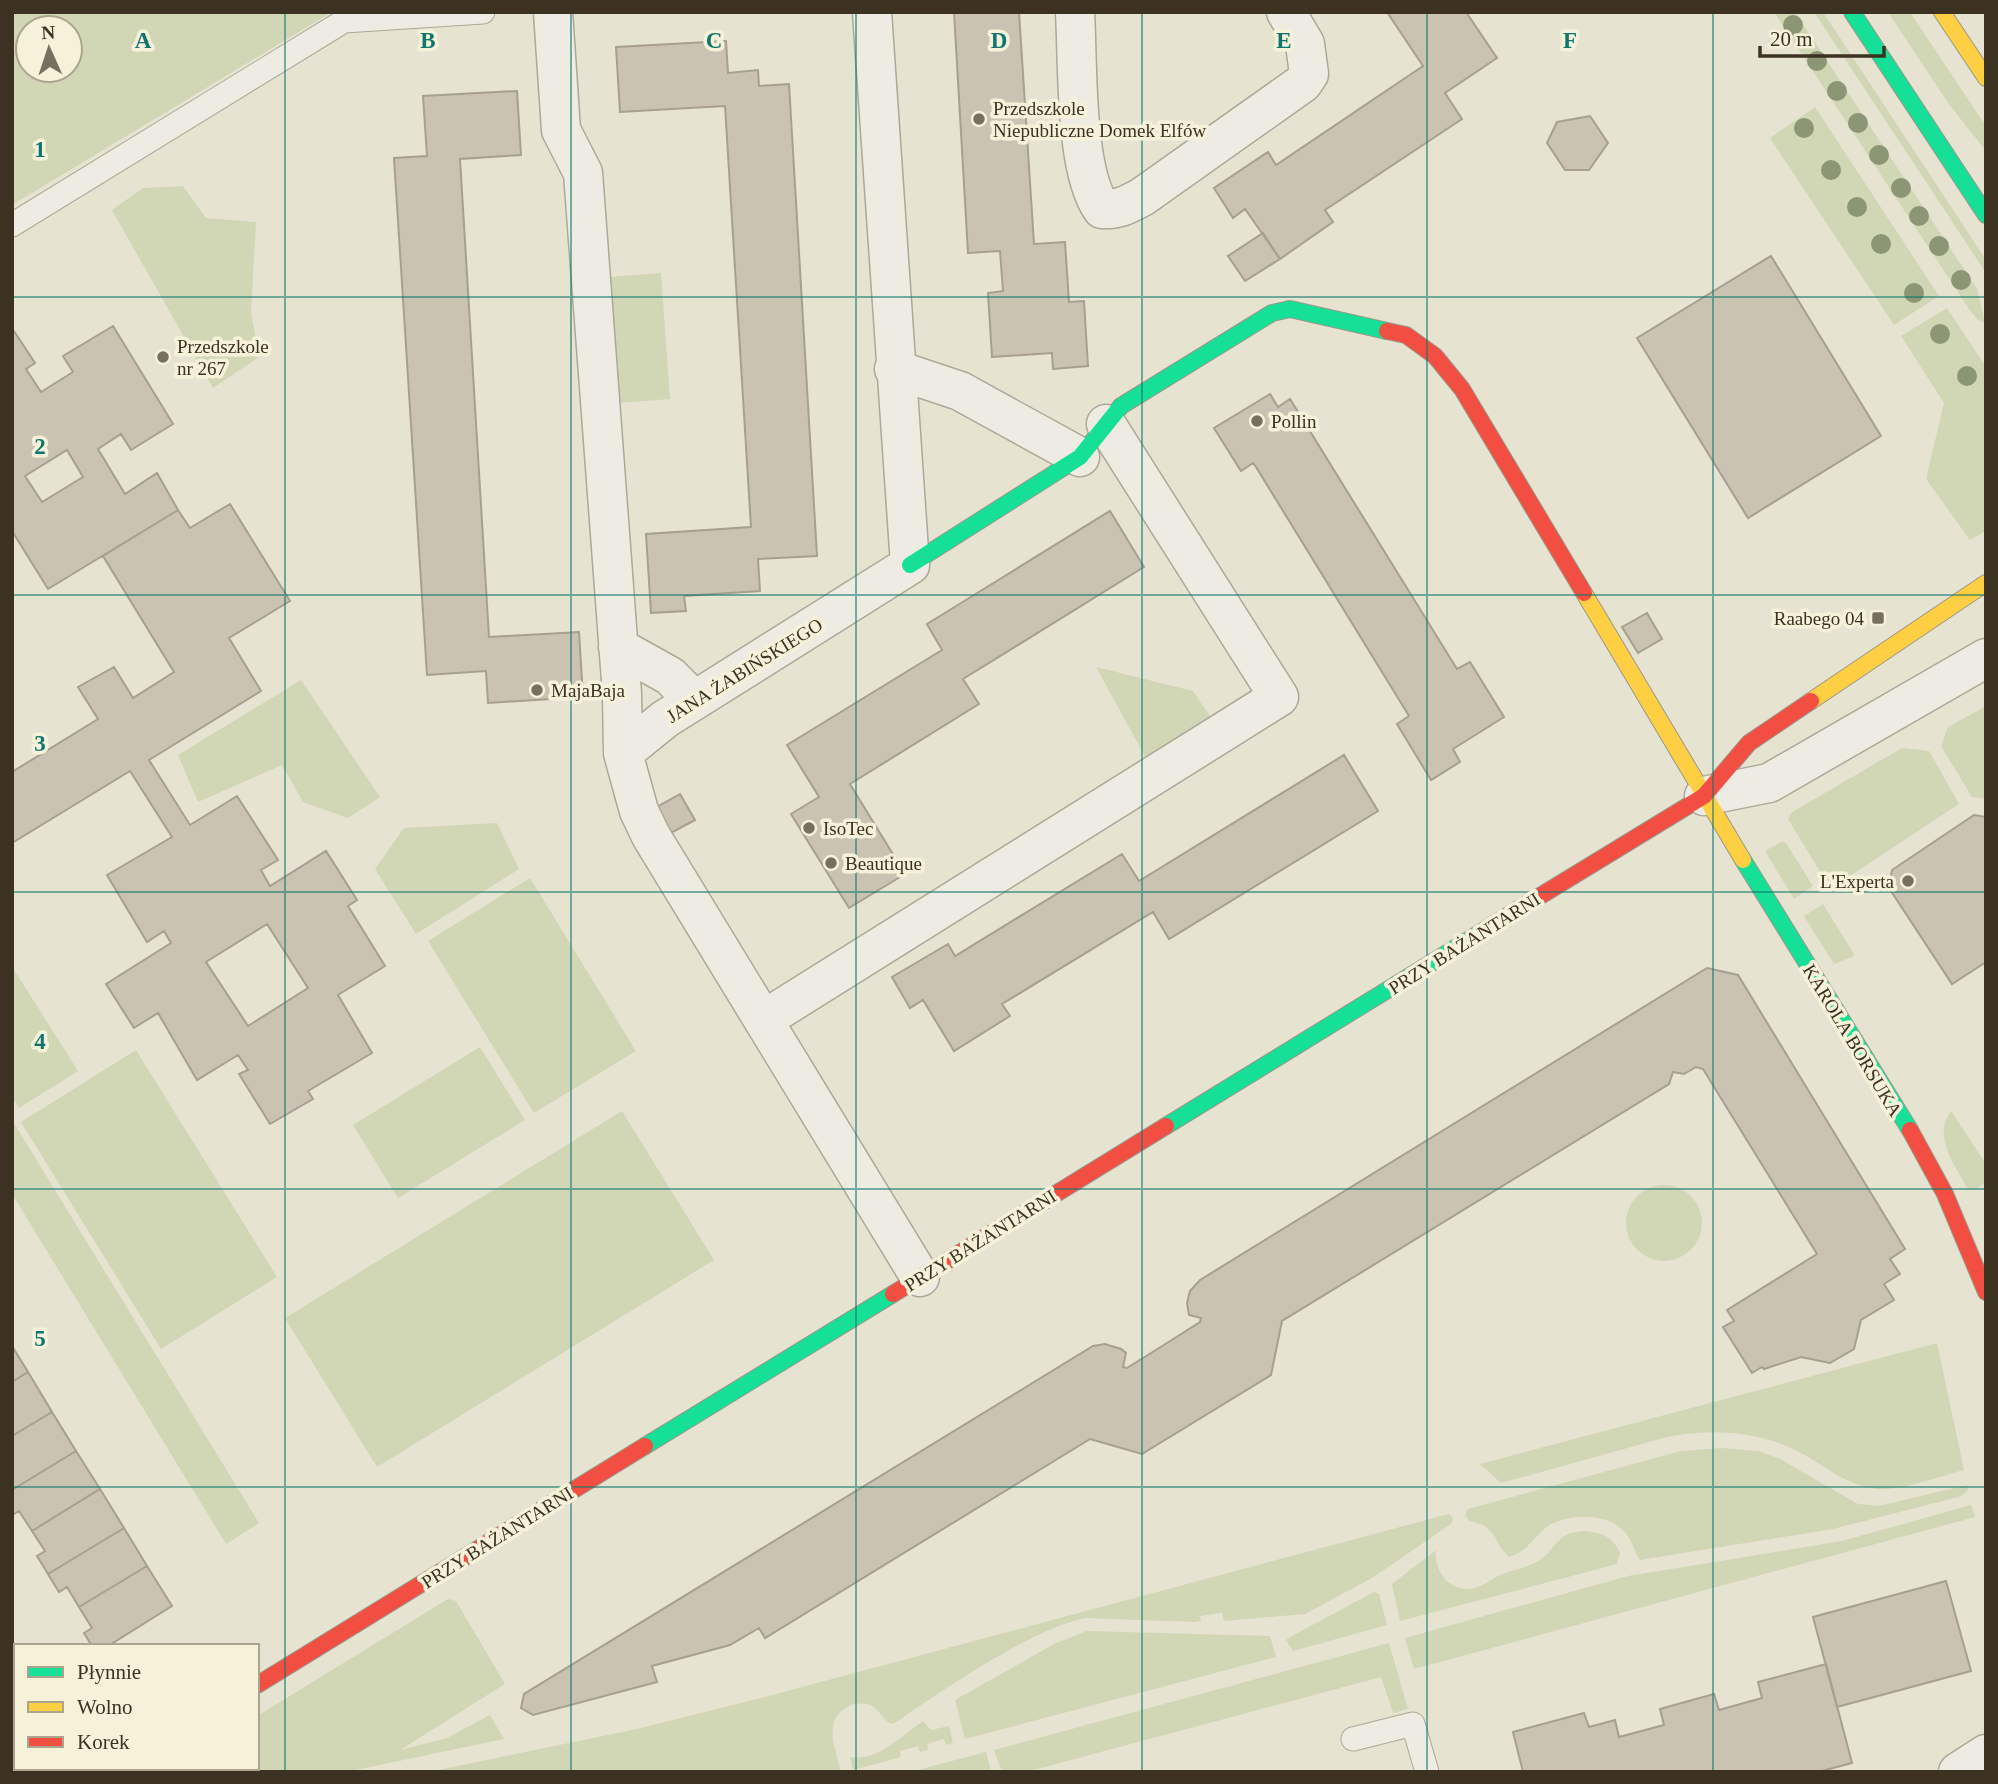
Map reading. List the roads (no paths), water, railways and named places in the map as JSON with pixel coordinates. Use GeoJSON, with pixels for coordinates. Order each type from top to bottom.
{"type":"FeatureCollection","features":[{"type":"Feature","properties":{"kind":"street"},"geometry":{"type":"LineString","coordinates":[[553,12],[561,130],[583,173],[618,647],[623,753],[639,811],[919,1277]]}},
{"type":"Feature","properties":{"kind":"street"},"geometry":{"type":"LineString","coordinates":[[872,12],[894,369],[910,565]]}},
{"type":"Feature","properties":{"kind":"street"},"geometry":{"type":"LineString","coordinates":[[1075,12],[1083,145],[1089,185],[1102,209],[1120,209],[1142,197],[1303,83],[1309,74],[1305,44],[1286,12]]}},
{"type":"Feature","properties":{"kind":"street"},"geometry":{"type":"LineString","coordinates":[[1852,12],[1986,215]]}},
{"type":"Feature","properties":{"kind":"street"},"geometry":{"type":"LineString","coordinates":[[1942,12],[1986,78]]}},
{"type":"Feature","properties":{"kind":"street","name":"KAROLA BORSUKA"},"geometry":{"type":"LineString","coordinates":[[910,565],[1080,457],[1121,406],[1272,313],[1290,309],[1405,335],[1435,356],[1462,389],[1704,796],[1927,1160],[1961,1226],[1986,1292]]}},
{"type":"Feature","properties":{"kind":"street"},"geometry":{"type":"LineString","coordinates":[[894,369],[960,391],[1080,457]]}},
{"type":"Feature","properties":{"kind":"street"},"geometry":{"type":"LineString","coordinates":[[763,1020],[1279,697],[1106,424]]}},
{"type":"Feature","properties":{"kind":"street","name":"JANA ŻABIŃSKIEGO"},"geometry":{"type":"LineString","coordinates":[[623,753],[665,719],[694,700],[910,565]]}},
{"type":"Feature","properties":{"kind":"street","name":"PRZY BAŻANTARNI"},"geometry":{"type":"LineString","coordinates":[[259,1684],[1704,796],[1749,743],[1986,583]]}},
{"type":"Feature","properties":{"kind":"street"},"geometry":{"type":"LineString","coordinates":[[618,647],[653,664],[694,700]]}},
{"type":"Feature","properties":{"kind":"street","name":"PRZY BAŻANTARNI"},"geometry":{"type":"LineString","coordinates":[[1704,796],[1769,783],[1986,658]]}},
{"type":"Feature","properties":{"kind":"street"},"geometry":{"type":"LineString","coordinates":[[1958,1772],[1986,1754]]}},
{"type":"Feature","properties":{"kind":"lane"},"geometry":{"type":"LineString","coordinates":[[12,225],[344,21],[483,12]]}},
{"type":"Feature","properties":{"kind":"lane"},"geometry":{"type":"LineString","coordinates":[[1353,1739],[1413,1724],[1427,1772]]}},
{"type":"Feature","properties":{"kind":"place","name":"Przedszkole Niepubliczne Domek Elfów"},"geometry":{"type":"Point","coordinates":[979,119]}},
{"type":"Feature","properties":{"kind":"place","name":"Przedszkole nr 267"},"geometry":{"type":"Point","coordinates":[163,357]}},
{"type":"Feature","properties":{"kind":"place","name":"Pollin"},"geometry":{"type":"Point","coordinates":[1257,421]}},
{"type":"Feature","properties":{"kind":"place","name":"Raabego 04"},"geometry":{"type":"Point","coordinates":[1878,618]}},
{"type":"Feature","properties":{"kind":"place","name":"MajaBaja"},"geometry":{"type":"Point","coordinates":[537,690]}},
{"type":"Feature","properties":{"kind":"place","name":"IsoTec"},"geometry":{"type":"Point","coordinates":[809,828]}},
{"type":"Feature","properties":{"kind":"place","name":"Beautique"},"geometry":{"type":"Point","coordinates":[831,863]}},
{"type":"Feature","properties":{"kind":"place","name":"L'Experta"},"geometry":{"type":"Point","coordinates":[1908,881]}}]}
